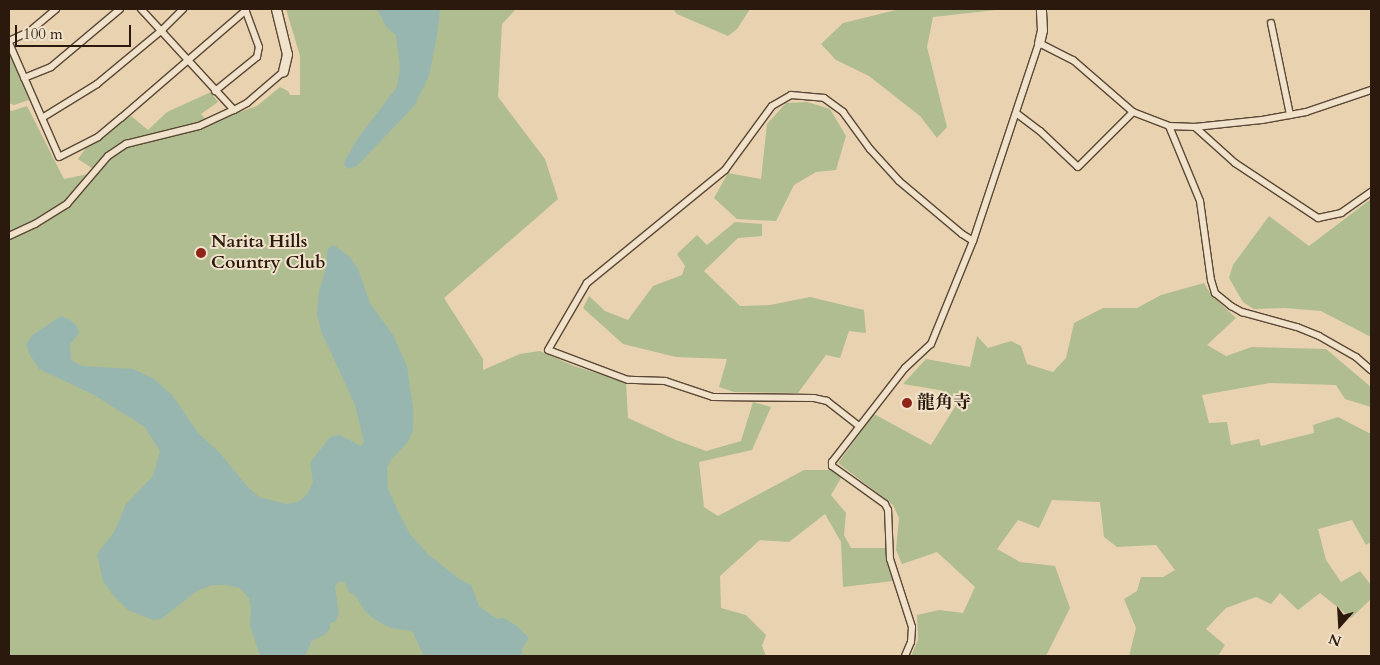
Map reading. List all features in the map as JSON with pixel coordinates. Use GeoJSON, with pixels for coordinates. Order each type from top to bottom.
{"type":"FeatureCollection","features":[{"type":"Feature","properties":{"kind":"street"},"geometry":{"type":"LineString","coordinates":[[56,9],[30,31],[9,42],[59,157],[98,137],[245,9],[259,47],[257,57],[215,91]]}},
{"type":"Feature","properties":{"kind":"street"},"geometry":{"type":"LineString","coordinates":[[24,78],[51,67],[120,9]]}},
{"type":"Feature","properties":{"kind":"street"},"geometry":{"type":"LineString","coordinates":[[141,9],[234,110]]}},
{"type":"Feature","properties":{"kind":"street"},"geometry":{"type":"LineString","coordinates":[[42,118],[98,84],[162,30],[183,9]]}},
{"type":"Feature","properties":{"kind":"street"},"geometry":{"type":"LineString","coordinates":[[9,236],[36,224],[67,204],[108,156],[126,144],[198,126],[247,104],[283,72],[287,54],[276,9]]}},
{"type":"Feature","properties":{"kind":"street"},"geometry":{"type":"LineString","coordinates":[[905,656],[911,642],[912,627],[890,559],[888,510],[885,504],[832,466],[832,462],[905,368],[932,344],[973,241],[1039,43],[1042,30],[1041,9]]}},
{"type":"Feature","properties":{"kind":"street"},"geometry":{"type":"LineString","coordinates":[[1271,23],[1290,115]]}},
{"type":"Feature","properties":{"kind":"street"},"geometry":{"type":"LineString","coordinates":[[1039,43],[1074,60],[1133,112],[1169,126],[1195,127],[1290,115],[1371,90]]}},
{"type":"Feature","properties":{"kind":"street"},"geometry":{"type":"LineString","coordinates":[[859,426],[827,401],[814,398],[713,397],[665,381],[628,380],[548,350],[588,282],[725,170],[772,106],[791,96],[824,98],[843,112],[870,149],[899,181],[973,241]]}},
{"type":"Feature","properties":{"kind":"street"},"geometry":{"type":"LineString","coordinates":[[1016,113],[1040,131],[1078,167],[1133,112]]}},
{"type":"Feature","properties":{"kind":"street"},"geometry":{"type":"LineString","coordinates":[[1169,126],[1200,201],[1211,280],[1215,292],[1230,306],[1242,312],[1297,327],[1319,336],[1356,357],[1371,370]]}},
{"type":"Feature","properties":{"kind":"street"},"geometry":{"type":"LineString","coordinates":[[1195,127],[1235,163],[1318,218],[1341,213],[1371,192]]}},
{"type":"Feature","properties":{"kind":"green space","name":"Narita Hills Country Club"},"geometry":{"type":"Polygon","coordinates":[[[286,9],[516,9],[502,24],[498,97],[545,159],[558,199],[444,298],[483,359],[483,370],[520,354],[540,351],[574,366],[626,382],[628,418],[676,440],[706,451],[741,441],[753,402],[771,407],[752,450],[699,462],[704,507],[718,516],[804,470],[837,470],[841,478],[831,495],[846,513],[844,535],[851,548],[887,548],[893,581],[843,587],[841,542],[825,514],[789,542],[760,540],[720,576],[721,608],[746,615],[766,635],[762,646],[766,656],[9,656],[9,110],[12,111],[27,106],[64,179],[98,172],[78,159],[88,145],[131,116],[148,130],[167,112],[211,92],[218,102],[201,114],[209,123],[257,106],[280,87],[288,91],[290,95],[300,95],[300,56],[286,9]]]}},
{"type":"Feature","properties":{"kind":"green space"},"geometry":{"type":"Polygon","coordinates":[[[673,9],[750,9],[737,29],[728,36],[677,14],[673,9]]]}},
{"type":"Feature","properties":{"kind":"green space"},"geometry":{"type":"Polygon","coordinates":[[[900,9],[996,10],[933,17],[927,47],[947,127],[937,138],[920,116],[869,76],[836,60],[821,44],[843,23],[900,9]]]}},
{"type":"Feature","properties":{"kind":"green space"},"geometry":{"type":"Polygon","coordinates":[[[9,51],[29,100],[14,105],[9,103],[9,51]]]}},
{"type":"Feature","properties":{"kind":"green space"},"geometry":{"type":"Polygon","coordinates":[[[807,102],[830,109],[846,136],[836,170],[816,172],[794,185],[776,221],[737,219],[714,198],[728,173],[761,179],[767,124],[786,103],[807,102]]]}},
{"type":"Feature","properties":{"kind":"green space"},"geometry":{"type":"Polygon","coordinates":[[[1371,199],[1371,337],[1321,311],[1285,308],[1254,309],[1243,302],[1229,278],[1233,265],[1269,216],[1309,246],[1371,199]]]}},
{"type":"Feature","properties":{"kind":"green space"},"geometry":{"type":"Polygon","coordinates":[[[735,222],[762,224],[762,236],[738,238],[704,271],[740,306],[770,305],[810,297],[864,310],[866,333],[849,331],[840,358],[826,355],[798,393],[734,392],[719,387],[727,359],[676,357],[623,344],[583,308],[589,296],[605,311],[628,320],[653,286],[682,275],[685,266],[677,254],[697,235],[707,245],[735,222]]]}},
{"type":"Feature","properties":{"kind":"green space"},"geometry":{"type":"Polygon","coordinates":[[[1204,283],[1211,295],[1236,318],[1207,345],[1226,356],[1252,347],[1326,349],[1371,387],[1371,407],[1345,399],[1336,385],[1270,383],[1202,395],[1209,423],[1227,422],[1231,445],[1259,439],[1261,446],[1314,433],[1313,425],[1338,417],[1371,434],[1371,542],[1366,545],[1352,520],[1318,529],[1326,560],[1341,582],[1360,571],[1371,585],[1371,599],[1351,618],[1320,593],[1298,610],[1280,593],[1271,604],[1256,597],[1226,608],[1206,629],[1225,645],[1218,656],[1129,656],[1136,628],[1124,599],[1137,591],[1141,577],[1163,577],[1175,570],[1156,545],[1117,547],[1104,537],[1100,502],[1052,500],[1039,528],[1018,520],[997,549],[1020,562],[1055,566],[1070,608],[1046,656],[911,656],[918,640],[917,615],[939,610],[963,613],[975,587],[937,552],[902,564],[896,550],[899,518],[893,505],[838,463],[874,414],[931,445],[958,402],[939,390],[903,384],[926,359],[970,367],[977,336],[988,348],[1011,341],[1021,346],[1027,364],[1053,372],[1066,358],[1074,323],[1103,308],[1137,308],[1161,295],[1204,283]]]}},
{"type":"Feature","properties":{"kind":"water"},"geometry":{"type":"Polygon","coordinates":[[[377,9],[440,9],[437,36],[429,76],[414,106],[357,166],[349,169],[344,165],[358,138],[397,87],[400,68],[396,35],[387,28],[377,9]]]}},
{"type":"Feature","properties":{"kind":"water"},"geometry":{"type":"Polygon","coordinates":[[[334,245],[350,257],[358,269],[370,303],[393,335],[407,366],[413,408],[413,431],[408,442],[391,460],[387,468],[388,489],[398,511],[410,534],[428,554],[459,579],[471,585],[479,606],[497,619],[504,618],[517,626],[529,638],[522,649],[522,656],[424,656],[412,631],[390,628],[374,619],[365,611],[355,595],[349,592],[345,583],[339,581],[335,587],[339,614],[335,622],[330,623],[330,628],[326,634],[312,641],[305,656],[260,656],[250,625],[251,608],[249,598],[240,588],[227,585],[212,585],[197,591],[161,619],[153,620],[128,610],[112,594],[103,581],[97,554],[114,532],[126,504],[153,476],[160,451],[145,427],[94,395],[39,369],[26,345],[31,336],[61,316],[70,320],[79,331],[70,344],[71,360],[82,366],[133,369],[154,379],[172,395],[199,434],[219,452],[247,486],[259,497],[287,504],[300,501],[308,493],[313,482],[310,463],[330,437],[340,435],[361,446],[364,442],[355,405],[321,331],[317,314],[319,291],[327,265],[327,252],[334,245]]]}},
{"type":"Feature","properties":{"kind":"place","name":"Narita Hills Country Club"},"geometry":{"type":"Point","coordinates":[201,253]}},
{"type":"Feature","properties":{"kind":"place","name":"龍角寺"},"geometry":{"type":"Point","coordinates":[907,403]}}]}
